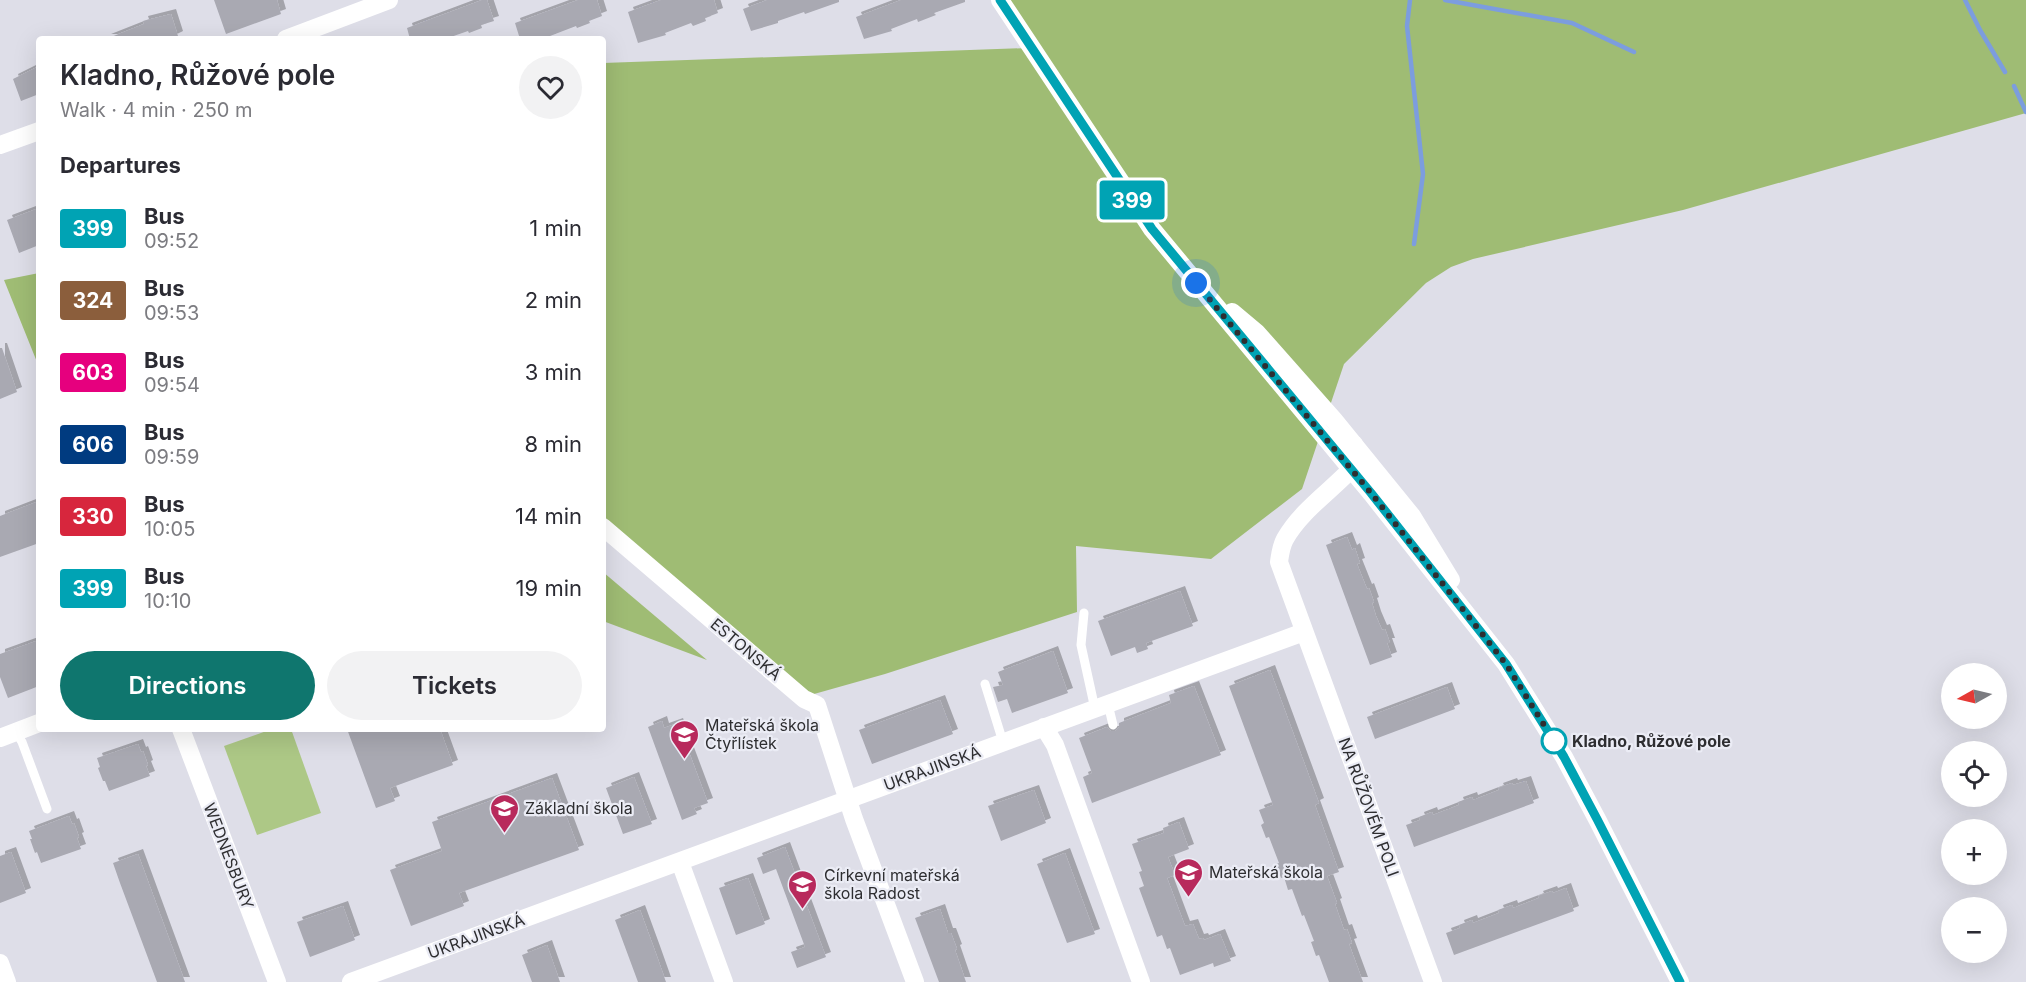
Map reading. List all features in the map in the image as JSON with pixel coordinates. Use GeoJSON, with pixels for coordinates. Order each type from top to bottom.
{"type":"FeatureCollection","features":[{"type":"Feature","properties":{"kind":"street"},"geometry":{"type":"LineString","coordinates":[[293,36],[389,0]]}},
{"type":"Feature","properties":{"kind":"street"},"geometry":{"type":"LineString","coordinates":[[1000,0],[1152,229],[1371,493],[1506,664]]}},
{"type":"Feature","properties":{"kind":"street"},"geometry":{"type":"LineString","coordinates":[[0,145],[36,132]]}},
{"type":"Feature","properties":{"kind":"street"},"geometry":{"type":"LineString","coordinates":[[1196,283],[1257,333],[1354,444],[1412,516],[1564,757],[1680,982]]}},
{"type":"Feature","properties":{"kind":"street"},"geometry":{"type":"LineString","coordinates":[[1221,312],[1246,349],[1331,455],[1333,467],[1326,489]]}},
{"type":"Feature","properties":{"kind":"street"},"geometry":{"type":"LineString","coordinates":[[1351,470],[1356,464],[1354,444]]}},
{"type":"Feature","properties":{"kind":"street"},"geometry":{"type":"LineString","coordinates":[[1304,632],[1279,562],[1284,541],[1341,471],[1358,470],[1369,474],[1460,592]]}},
{"type":"Feature","properties":{"kind":"street"},"geometry":{"type":"LineString","coordinates":[[1326,489],[1340,485],[1352,485],[1371,493]]}},
{"type":"Feature","properties":{"kind":"street","name":"ESTONSKÁ"},"geometry":{"type":"LineString","coordinates":[[606,530],[804,699],[817,705],[847,798],[915,982]]}},
{"type":"Feature","properties":{"kind":"street","name":"UKRAJINSKÁ"},"geometry":{"type":"LineString","coordinates":[[351,982],[1304,632]]}},
{"type":"Feature","properties":{"kind":"street","name":"NA RŮŽOVÉM POLI"},"geometry":{"type":"LineString","coordinates":[[1304,632],[1433,982]]}},
{"type":"Feature","properties":{"kind":"street"},"geometry":{"type":"LineString","coordinates":[[8,735],[36,724]]}},
{"type":"Feature","properties":{"kind":"street"},"geometry":{"type":"LineString","coordinates":[[1044,727],[1055,745],[1141,982]]}},
{"type":"Feature","properties":{"kind":"street","name":"WEDNESBURY"},"geometry":{"type":"LineString","coordinates":[[182,732],[277,982]]}},
{"type":"Feature","properties":{"kind":"street"},"geometry":{"type":"LineString","coordinates":[[680,862],[724,982]]}},
{"type":"Feature","properties":{"kind":"street"},"geometry":{"type":"LineString","coordinates":[[0,963],[7,982]]}},
{"type":"Feature","properties":{"kind":"lane"},"geometry":{"type":"LineString","coordinates":[[1084,613],[1082,645],[1102,707],[1113,725]]}},
{"type":"Feature","properties":{"kind":"lane"},"geometry":{"type":"LineString","coordinates":[[985,684],[1003,742]]}},
{"type":"Feature","properties":{"kind":"lane"},"geometry":{"type":"LineString","coordinates":[[8,735],[22,742],[48,809]]}},
{"type":"Feature","properties":{"kind":"green space"},"geometry":{"type":"Polygon","coordinates":[[[1005,0],[2026,0],[2026,113],[1683,210],[1473,259],[1451,267],[1426,283],[1344,364],[1302,489],[1211,559],[1076,546],[1077,612],[885,674],[807,696],[606,524],[606,63],[1028,48],[1005,0]]]}},
{"type":"Feature","properties":{"kind":"green space"},"geometry":{"type":"Polygon","coordinates":[[[36,274],[36,360],[4,280],[36,274]]]}},
{"type":"Feature","properties":{"kind":"green space"},"geometry":{"type":"Polygon","coordinates":[[[606,575],[707,660],[606,622],[606,575]]]}},
{"type":"Feature","properties":{"kind":"green space"},"geometry":{"type":"Polygon","coordinates":[[[264,732],[292,732],[321,813],[257,835],[224,746],[264,732]]]}},
{"type":"Feature","properties":{"kind":"building"},"geometry":{"type":"Polygon","coordinates":[[[214,0],[277,0],[281,14],[226,34],[214,0]]]}},
{"type":"Feature","properties":{"kind":"building"},"geometry":{"type":"Polygon","coordinates":[[[482,0],[487,0],[494,21],[481,25],[482,28],[469,33],[468,31],[454,36],[409,36],[407,28],[482,0]]]}},
{"type":"Feature","properties":{"kind":"building"},"geometry":{"type":"Polygon","coordinates":[[[578,0],[597,0],[602,16],[577,28],[576,26],[550,36],[519,36],[515,23],[578,0]]]}},
{"type":"Feature","properties":{"kind":"building"},"geometry":{"type":"Polygon","coordinates":[[[661,0],[714,0],[718,13],[693,26],[691,23],[665,33],[666,35],[638,43],[628,12],[661,0]]]}},
{"type":"Feature","properties":{"kind":"building"},"geometry":{"type":"Polygon","coordinates":[[[767,0],[839,0],[839,2],[751,31],[743,9],[767,0]]]}},
{"type":"Feature","properties":{"kind":"building"},"geometry":{"type":"Polygon","coordinates":[[[901,0],[965,0],[965,2],[934,13],[936,15],[918,22],[917,19],[891,29],[892,31],[864,39],[856,17],[901,0]]]}},
{"type":"Feature","properties":{"kind":"building"},"geometry":{"type":"Polygon","coordinates":[[[171,14],[178,36],[114,36],[144,24],[143,21],[171,14]]]}},
{"type":"Feature","properties":{"kind":"building"},"geometry":{"type":"Polygon","coordinates":[[[36,68],[36,95],[21,101],[13,79],[36,68]]]}},
{"type":"Feature","properties":{"kind":"building"},"geometry":{"type":"Polygon","coordinates":[[[36,209],[36,246],[19,253],[7,220],[36,209]]]}},
{"type":"Feature","properties":{"kind":"building"},"geometry":{"type":"Polygon","coordinates":[[[0,348],[2,348],[17,392],[0,399],[0,348]]]}},
{"type":"Feature","properties":{"kind":"building"},"geometry":{"type":"Polygon","coordinates":[[[36,502],[36,544],[0,557],[0,516],[36,502]]]}},
{"type":"Feature","properties":{"kind":"building"},"geometry":{"type":"Polygon","coordinates":[[[1347,537],[1352,550],[1355,548],[1360,563],[1357,564],[1367,589],[1369,588],[1376,616],[1382,630],[1385,629],[1390,643],[1387,643],[1392,657],[1370,665],[1326,545],[1347,537]]]}},
{"type":"Feature","properties":{"kind":"building"},"geometry":{"type":"Polygon","coordinates":[[[1180,591],[1193,626],[1146,643],[1148,649],[1137,653],[1135,647],[1111,656],[1098,621],[1180,591]]]}},
{"type":"Feature","properties":{"kind":"building"},"geometry":{"type":"Polygon","coordinates":[[[36,641],[36,687],[8,698],[0,677],[0,654],[36,641]]]}},
{"type":"Feature","properties":{"kind":"building"},"geometry":{"type":"Polygon","coordinates":[[[1053,651],[1068,693],[1012,713],[1007,699],[998,702],[993,687],[1003,685],[998,672],[1053,651]]]}},
{"type":"Feature","properties":{"kind":"building"},"geometry":{"type":"Polygon","coordinates":[[[1270,670],[1319,803],[1315,805],[1339,872],[1327,876],[1344,930],[1347,929],[1352,943],[1349,944],[1363,982],[1329,982],[1319,955],[1316,956],[1311,942],[1314,941],[1304,915],[1302,916],[1292,889],[1288,890],[1284,877],[1281,878],[1276,864],[1279,863],[1269,837],[1266,838],[1261,825],[1264,823],[1259,810],[1273,805],[1229,686],[1270,670]]]}},
{"type":"Feature","properties":{"kind":"building"},"geometry":{"type":"Polygon","coordinates":[[[1194,686],[1221,755],[1092,803],[1083,777],[1092,773],[1079,738],[1107,727],[1115,731],[1119,723],[1171,703],[1169,695],[1194,686]]]}},
{"type":"Feature","properties":{"kind":"building"},"geometry":{"type":"Polygon","coordinates":[[[1447,687],[1455,709],[1375,739],[1367,717],[1447,687]]]}},
{"type":"Feature","properties":{"kind":"building"},"geometry":{"type":"Polygon","coordinates":[[[940,700],[953,734],[872,764],[859,730],[940,700]]]}},
{"type":"Feature","properties":{"kind":"building"},"geometry":{"type":"Polygon","coordinates":[[[662,721],[664,728],[678,723],[708,803],[694,808],[697,814],[682,820],[648,727],[662,721]]]}},
{"type":"Feature","properties":{"kind":"building"},"geometry":{"type":"Polygon","coordinates":[[[348,732],[441,732],[453,765],[390,788],[395,801],[376,808],[348,732]]]}},
{"type":"Feature","properties":{"kind":"building"},"geometry":{"type":"Polygon","coordinates":[[[138,744],[141,752],[143,751],[150,776],[109,791],[98,768],[100,767],[97,758],[138,744]]]}},
{"type":"Feature","properties":{"kind":"building"},"geometry":{"type":"Polygon","coordinates":[[[634,777],[652,824],[623,834],[606,788],[634,777]]]}},
{"type":"Feature","properties":{"kind":"building"},"geometry":{"type":"Polygon","coordinates":[[[552,778],[579,850],[459,893],[464,906],[411,926],[390,870],[442,851],[432,822],[552,778]]]}},
{"type":"Feature","properties":{"kind":"building"},"geometry":{"type":"Polygon","coordinates":[[[1526,781],[1534,803],[1414,847],[1406,825],[1420,820],[1419,817],[1432,812],[1433,815],[1459,805],[1458,802],[1472,797],[1473,800],[1512,783],[1513,785],[1526,781]]]}},
{"type":"Feature","properties":{"kind":"building"},"geometry":{"type":"Polygon","coordinates":[[[1034,790],[1046,823],[1001,841],[988,806],[1034,790]]]}},
{"type":"Feature","properties":{"kind":"building"},"geometry":{"type":"Polygon","coordinates":[[[69,816],[72,824],[74,823],[81,849],[41,863],[37,852],[35,853],[29,831],[69,816]]]}},
{"type":"Feature","properties":{"kind":"building"},"geometry":{"type":"Polygon","coordinates":[[[1179,822],[1189,849],[1168,857],[1175,875],[1167,878],[1185,926],[1193,924],[1199,939],[1204,940],[1220,934],[1231,961],[1214,967],[1213,963],[1180,975],[1170,948],[1167,949],[1162,935],[1157,937],[1139,888],[1144,886],[1139,872],[1142,871],[1132,844],[1164,833],[1163,828],[1179,822]]]}},
{"type":"Feature","properties":{"kind":"building"},"geometry":{"type":"Polygon","coordinates":[[[785,847],[826,957],[797,968],[791,952],[805,947],[776,869],[763,874],[757,858],[785,847]]]}},
{"type":"Feature","properties":{"kind":"building"},"geometry":{"type":"Polygon","coordinates":[[[11,852],[26,893],[0,903],[0,856],[11,852]]]}},
{"type":"Feature","properties":{"kind":"building"},"geometry":{"type":"Polygon","coordinates":[[[1065,853],[1095,934],[1067,943],[1037,864],[1065,853]]]}},
{"type":"Feature","properties":{"kind":"building"},"geometry":{"type":"Polygon","coordinates":[[[138,854],[185,982],[157,982],[120,883],[113,863],[138,854]]]}},
{"type":"Feature","properties":{"kind":"building"},"geometry":{"type":"Polygon","coordinates":[[[748,878],[765,924],[736,935],[719,888],[748,878]]]}},
{"type":"Feature","properties":{"kind":"building"},"geometry":{"type":"Polygon","coordinates":[[[1566,888],[1574,911],[1454,955],[1446,933],[1460,928],[1459,925],[1472,920],[1473,923],[1499,913],[1498,910],[1512,905],[1513,908],[1539,898],[1538,896],[1566,888]]]}},
{"type":"Feature","properties":{"kind":"building"},"geometry":{"type":"Polygon","coordinates":[[[343,906],[355,940],[310,957],[297,922],[343,906]]]}},
{"type":"Feature","properties":{"kind":"building"},"geometry":{"type":"Polygon","coordinates":[[[940,909],[948,933],[951,933],[957,949],[955,950],[966,982],[939,982],[915,918],[940,909]]]}},
{"type":"Feature","properties":{"kind":"building"},"geometry":{"type":"Polygon","coordinates":[[[640,910],[666,982],[638,982],[615,920],[640,910]]]}},
{"type":"Feature","properties":{"kind":"building"},"geometry":{"type":"Polygon","coordinates":[[[547,945],[560,982],[532,982],[522,955],[547,945]]]}},
{"type":"Feature","properties":{"kind":"waterway"},"geometry":{"type":"LineString","coordinates":[[1410,0],[1407,26],[1423,174],[1414,244]]}},
{"type":"Feature","properties":{"kind":"waterway"},"geometry":{"type":"LineString","coordinates":[[1445,0],[1572,23],[1634,52]]}},
{"type":"Feature","properties":{"kind":"waterway"},"geometry":{"type":"LineString","coordinates":[[1965,0],[2005,72]]}},
{"type":"Feature","properties":{"kind":"waterway"},"geometry":{"type":"LineString","coordinates":[[2014,86],[2026,112]]}},
{"type":"Feature","properties":{"kind":"bus line","name":"399"},"geometry":{"type":"LineString","coordinates":[[1000,0],[1152,229],[1371,493],[1506,664],[1564,757],[1680,982]]}},
{"type":"Feature","properties":{"kind":"place","name":"Kladno, Růžové pole"},"geometry":{"type":"Point","coordinates":[1554,741]}},
{"type":"Feature","properties":{"kind":"place","name":"Mateřská škola Čtyřlístek"},"geometry":{"type":"Point","coordinates":[684,760]}},
{"type":"Feature","properties":{"kind":"place","name":"Základní škola"},"geometry":{"type":"Point","coordinates":[504,834]}},
{"type":"Feature","properties":{"kind":"place","name":"Mateřská škola"},"geometry":{"type":"Point","coordinates":[1188,898]}},
{"type":"Feature","properties":{"kind":"place","name":"Církevní mateřská škola Radost"},"geometry":{"type":"Point","coordinates":[803,910]}},
{"type":"Feature","properties":{"kind":"route"},"geometry":{"type":"LineString","coordinates":[[1196,283],[1371,493],[1506,664],[1554,741]]}}]}
